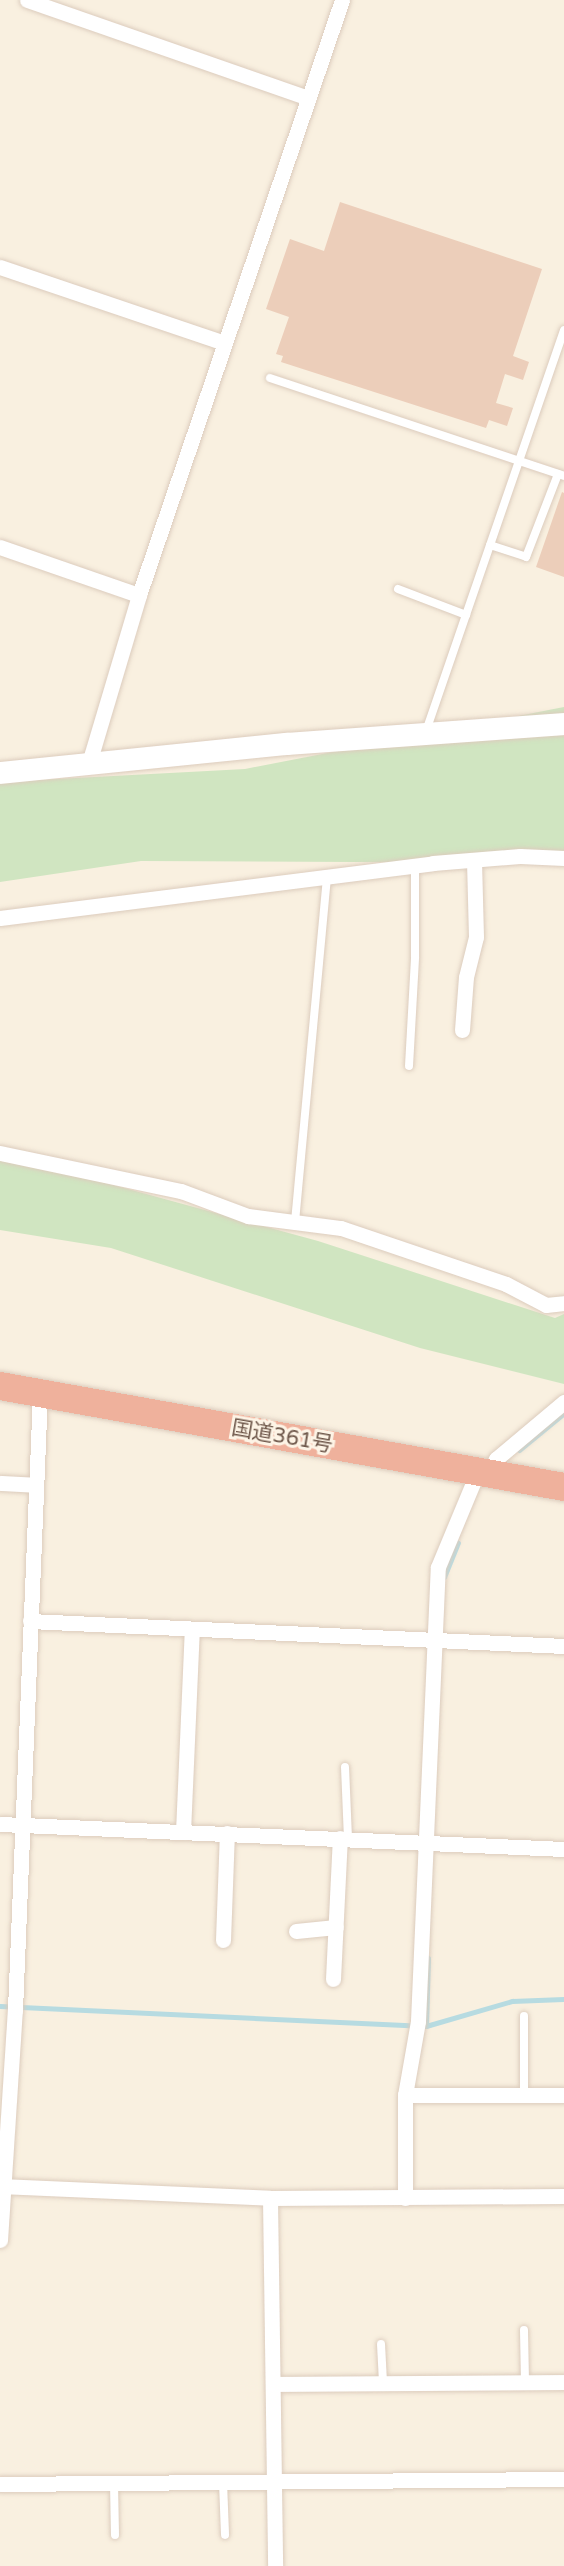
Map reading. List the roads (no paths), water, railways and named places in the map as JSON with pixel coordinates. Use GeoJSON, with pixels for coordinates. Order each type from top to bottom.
{"type":"FeatureCollection","features":[{"type":"Feature","properties":{"kind":"highway","name":"国道361号"},"geometry":{"type":"LineString","coordinates":[[0,1386],[564,1487]]}},
{"type":"Feature","properties":{"kind":"street"},"geometry":{"type":"LineString","coordinates":[[27,0],[308,98]]}},
{"type":"Feature","properties":{"kind":"street"},"geometry":{"type":"LineString","coordinates":[[89,763],[139,595],[342,0]]}},
{"type":"Feature","properties":{"kind":"street"},"geometry":{"type":"LineString","coordinates":[[0,267],[225,343]]}},
{"type":"Feature","properties":{"kind":"street"},"geometry":{"type":"LineString","coordinates":[[0,547],[139,595]]}},
{"type":"Feature","properties":{"kind":"street"},"geometry":{"type":"LineString","coordinates":[[0,773],[89,763],[564,724]]}},
{"type":"Feature","properties":{"kind":"street"},"geometry":{"type":"LineString","coordinates":[[0,918],[327,875],[520,856],[564,858]]}},
{"type":"Feature","properties":{"kind":"street"},"geometry":{"type":"LineString","coordinates":[[462,1030],[466,977],[476,937],[474,861]]}},
{"type":"Feature","properties":{"kind":"street"},"geometry":{"type":"LineString","coordinates":[[0,1153],[181,1191],[248,1216],[341,1228],[506,1284],[546,1305],[564,1303]]}},
{"type":"Feature","properties":{"kind":"street"},"geometry":{"type":"LineString","coordinates":[[0,2240],[15,2006],[40,1392]]}},
{"type":"Feature","properties":{"kind":"street"},"geometry":{"type":"LineString","coordinates":[[405,2198],[405,2096],[417,2026],[430,1843],[438,1640],[438,1568],[483,1472],[564,1402]]}},
{"type":"Feature","properties":{"kind":"street"},"geometry":{"type":"LineString","coordinates":[[0,1483],[36,1485]]}},
{"type":"Feature","properties":{"kind":"street"},"geometry":{"type":"LineString","coordinates":[[30,1621],[564,1646]]}},
{"type":"Feature","properties":{"kind":"street"},"geometry":{"type":"LineString","coordinates":[[183,1832],[192,1629]]}},
{"type":"Feature","properties":{"kind":"street"},"geometry":{"type":"LineString","coordinates":[[0,1824],[564,1849]]}},
{"type":"Feature","properties":{"kind":"street"},"geometry":{"type":"LineString","coordinates":[[223,1940],[227,1833]]}},
{"type":"Feature","properties":{"kind":"street"},"geometry":{"type":"LineString","coordinates":[[333,1978],[344,1838]]}},
{"type":"Feature","properties":{"kind":"street"},"geometry":{"type":"LineString","coordinates":[[296,1931],[336,1927]]}},
{"type":"Feature","properties":{"kind":"street"},"geometry":{"type":"LineString","coordinates":[[405,2096],[564,2095]]}},
{"type":"Feature","properties":{"kind":"street"},"geometry":{"type":"LineString","coordinates":[[3,2186],[270,2198],[564,2196]]}},
{"type":"Feature","properties":{"kind":"street"},"geometry":{"type":"LineString","coordinates":[[270,2198],[275,2566]]}},
{"type":"Feature","properties":{"kind":"street"},"geometry":{"type":"LineString","coordinates":[[274,2384],[564,2382]]}},
{"type":"Feature","properties":{"kind":"street"},"geometry":{"type":"LineString","coordinates":[[0,2484],[564,2479]]}},
{"type":"Feature","properties":{"kind":"lane"},"geometry":{"type":"LineString","coordinates":[[425,735],[564,330]]}},
{"type":"Feature","properties":{"kind":"lane"},"geometry":{"type":"LineString","coordinates":[[270,378],[561,475],[526,557],[490,545]]}},
{"type":"Feature","properties":{"kind":"lane"},"geometry":{"type":"LineString","coordinates":[[398,589],[466,615]]}},
{"type":"Feature","properties":{"kind":"lane"},"geometry":{"type":"LineString","coordinates":[[409,1066],[415,957],[415,866]]}},
{"type":"Feature","properties":{"kind":"lane"},"geometry":{"type":"LineString","coordinates":[[294,1222],[327,875]]}},
{"type":"Feature","properties":{"kind":"lane"},"geometry":{"type":"LineString","coordinates":[[344,1838],[345,1767]]}},
{"type":"Feature","properties":{"kind":"lane"},"geometry":{"type":"LineString","coordinates":[[524,2016],[524,2095]]}},
{"type":"Feature","properties":{"kind":"lane"},"geometry":{"type":"LineString","coordinates":[[524,2330],[525,2382]]}},
{"type":"Feature","properties":{"kind":"lane"},"geometry":{"type":"LineString","coordinates":[[381,2344],[383,2383]]}},
{"type":"Feature","properties":{"kind":"lane"},"geometry":{"type":"LineString","coordinates":[[223,2482],[225,2535]]}},
{"type":"Feature","properties":{"kind":"lane"},"geometry":{"type":"LineString","coordinates":[[114,2483],[115,2535]]}},
{"type":"Feature","properties":{"kind":"waterway"},"geometry":{"type":"LineString","coordinates":[[519,1450],[564,1413]]}},
{"type":"Feature","properties":{"kind":"waterway"},"geometry":{"type":"LineString","coordinates":[[444,1577],[458,1543]]}},
{"type":"Feature","properties":{"kind":"waterway"},"geometry":{"type":"LineString","coordinates":[[426,2026],[428,1958]]}},
{"type":"Feature","properties":{"kind":"waterway"},"geometry":{"type":"LineString","coordinates":[[0,2006],[426,2026],[512,2001],[564,1999]]}}]}
